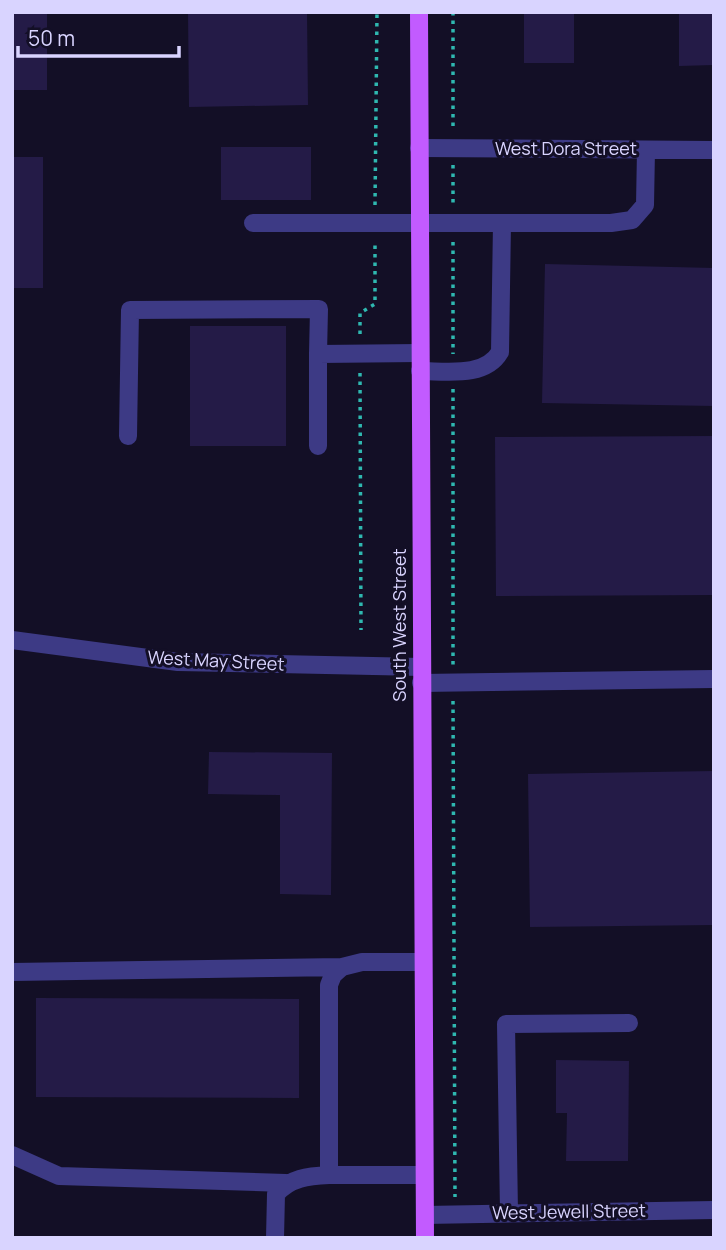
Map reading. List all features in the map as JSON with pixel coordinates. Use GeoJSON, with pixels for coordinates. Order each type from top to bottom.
{"type":"FeatureCollection","features":[{"type":"Feature","properties":{"kind":"main road","name":"South West Street"},"geometry":{"type":"LineString","coordinates":[[418,12],[425,1238]]}},
{"type":"Feature","properties":{"kind":"street","name":"West Dora Street"},"geometry":{"type":"LineString","coordinates":[[419,148],[714,150]]}},
{"type":"Feature","properties":{"kind":"street"},"geometry":{"type":"LineString","coordinates":[[253,223],[419,220],[611,223],[632,220],[645,205],[646,149]]}},
{"type":"Feature","properties":{"kind":"street"},"geometry":{"type":"LineString","coordinates":[[318,354],[360,354],[420,362],[453,371],[489,366],[500,352],[502,223]]}},
{"type":"Feature","properties":{"kind":"street"},"geometry":{"type":"LineString","coordinates":[[128,436],[130,310],[319,309],[318,446]]}},
{"type":"Feature","properties":{"kind":"street","name":"West May Street"},"geometry":{"type":"LineString","coordinates":[[12,640],[178,662],[421,675],[453,683],[714,679]]}},
{"type":"Feature","properties":{"kind":"street"},"geometry":{"type":"LineString","coordinates":[[12,972],[342,967],[362,962],[423,962]]}},
{"type":"Feature","properties":{"kind":"street"},"geometry":{"type":"LineString","coordinates":[[330,1175],[329,985],[333,975],[342,967]]}},
{"type":"Feature","properties":{"kind":"street"},"geometry":{"type":"LineString","coordinates":[[509,1213],[506,1024],[629,1023]]}},
{"type":"Feature","properties":{"kind":"street"},"geometry":{"type":"LineString","coordinates":[[12,1155],[59,1176],[286,1183],[311,1176],[424,1175]]}},
{"type":"Feature","properties":{"kind":"street"},"geometry":{"type":"LineString","coordinates":[[275,1238],[276,1194],[286,1183]]}},
{"type":"Feature","properties":{"kind":"street","name":"West Jewell Street"},"geometry":{"type":"LineString","coordinates":[[425,1215],[714,1210]]}},
{"type":"Feature","properties":{"kind":"path"},"geometry":{"type":"LineString","coordinates":[[361,630],[360,313],[374,304],[377,12]]}},
{"type":"Feature","properties":{"kind":"path"},"geometry":{"type":"LineString","coordinates":[[453,12],[455,1214]]}},
{"type":"Feature","properties":{"kind":"building"},"geometry":{"type":"Polygon","coordinates":[[[12,12],[47,12],[47,90],[12,90],[12,12]]]}},
{"type":"Feature","properties":{"kind":"building"},"geometry":{"type":"Polygon","coordinates":[[[188,12],[307,12],[308,105],[189,107],[188,12]]]}},
{"type":"Feature","properties":{"kind":"building"},"geometry":{"type":"Polygon","coordinates":[[[524,12],[574,12],[574,63],[524,63],[524,12]]]}},
{"type":"Feature","properties":{"kind":"building"},"geometry":{"type":"Polygon","coordinates":[[[679,12],[714,12],[714,65],[679,66],[679,12]]]}},
{"type":"Feature","properties":{"kind":"building"},"geometry":{"type":"Polygon","coordinates":[[[221,147],[311,147],[311,200],[221,200],[221,147]]]}},
{"type":"Feature","properties":{"kind":"building"},"geometry":{"type":"Polygon","coordinates":[[[12,157],[43,157],[43,288],[12,288],[12,157]]]}},
{"type":"Feature","properties":{"kind":"building"},"geometry":{"type":"Polygon","coordinates":[[[545,264],[714,268],[714,406],[542,403],[545,264]]]}},
{"type":"Feature","properties":{"kind":"building"},"geometry":{"type":"Polygon","coordinates":[[[190,326],[286,326],[286,446],[190,446],[190,326]]]}},
{"type":"Feature","properties":{"kind":"building"},"geometry":{"type":"Polygon","coordinates":[[[714,436],[714,595],[496,596],[495,437],[714,436]]]}},
{"type":"Feature","properties":{"kind":"building"},"geometry":{"type":"Polygon","coordinates":[[[209,752],[332,753],[331,895],[280,894],[280,795],[208,794],[209,752]]]}},
{"type":"Feature","properties":{"kind":"building"},"geometry":{"type":"Polygon","coordinates":[[[714,771],[714,925],[530,927],[528,774],[714,771]]]}},
{"type":"Feature","properties":{"kind":"building"},"geometry":{"type":"Polygon","coordinates":[[[36,998],[299,999],[299,1098],[36,1097],[36,998]]]}},
{"type":"Feature","properties":{"kind":"building"},"geometry":{"type":"Polygon","coordinates":[[[556,1060],[629,1061],[628,1161],[566,1161],[567,1113],[556,1113],[556,1060]]]}}]}
